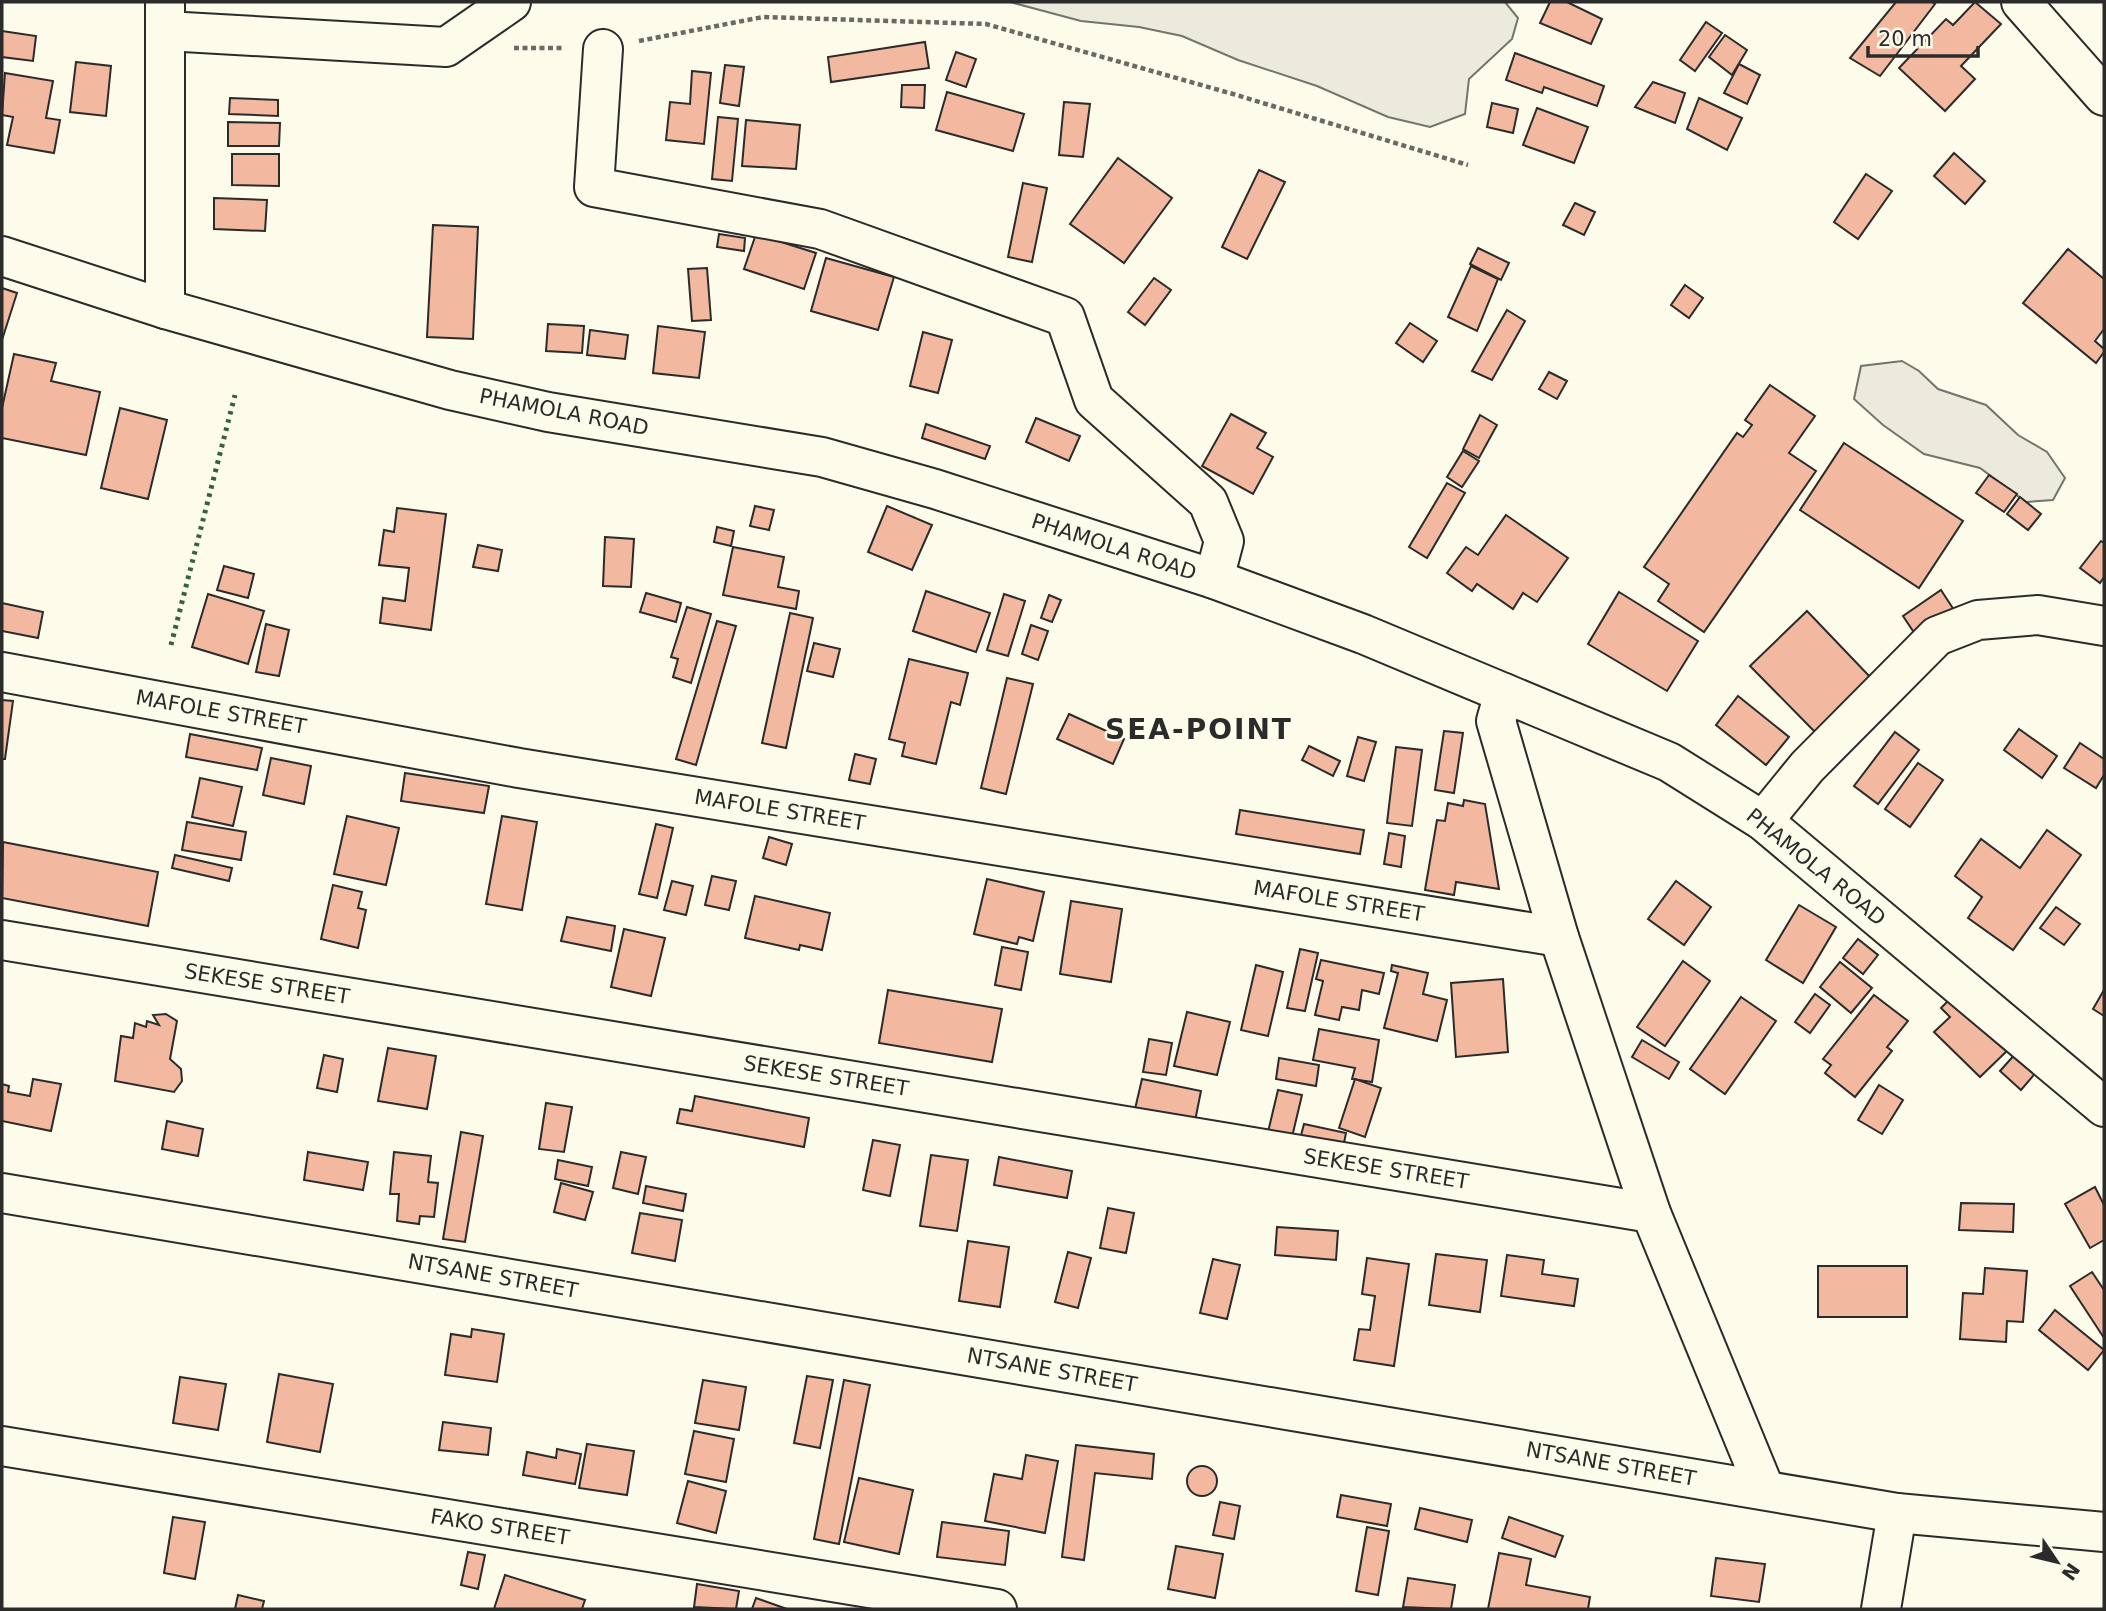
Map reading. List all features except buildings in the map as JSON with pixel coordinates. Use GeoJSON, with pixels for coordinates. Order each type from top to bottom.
{"type":"FeatureCollection","features":[{"type":"Feature","properties":{"kind":"street"},"geometry":{"type":"LineString","coordinates":[[165,309],[166,16],[446,47],[511,2]]}},
{"type":"Feature","properties":{"kind":"street"},"geometry":{"type":"LineString","coordinates":[[2021,2],[2104,96]]}},
{"type":"Feature","properties":{"kind":"street"},"geometry":{"type":"LineString","coordinates":[[603,48],[594,187],[820,229],[1065,317],[1094,400],[1208,502],[1224,541],[1214,579]]}},
{"type":"Feature","properties":{"kind":"street","name":"PHAMOLA ROAD"},"geometry":{"type":"LineString","coordinates":[[2,256],[165,309],[462,393],[548,412],[822,457],[935,489],[1214,579],[1363,634],[1669,762],[1763,821],[2104,1107]]}},
{"type":"Feature","properties":{"kind":"street"},"geometry":{"type":"LineString","coordinates":[[1763,821],[1807,767],[1937,636],[1978,620],[2038,615],[2104,626]]}},
{"type":"Feature","properties":{"kind":"street","name":"MAFOLE STREET"},"geometry":{"type":"LineString","coordinates":[[2,672],[519,768],[1559,937]]}},
{"type":"Feature","properties":{"kind":"street"},"geometry":{"type":"LineString","coordinates":[[1504,694],[1496,721],[1559,937],[1651,1213],[1765,1490]]}},
{"type":"Feature","properties":{"kind":"street","name":"SEKESE STREET"},"geometry":{"type":"LineString","coordinates":[[2,940],[1651,1213]]}},
{"type":"Feature","properties":{"kind":"street","name":"NTSANE STREET"},"geometry":{"type":"LineString","coordinates":[[2,1193],[1897,1513],[2104,1532]]}},
{"type":"Feature","properties":{"kind":"street","name":"FAKO STREET"},"geometry":{"type":"LineString","coordinates":[[2,1447],[997,1609]]}},
{"type":"Feature","properties":{"kind":"street"},"geometry":{"type":"LineString","coordinates":[[1881,1609],[1897,1513]]}},
{"type":"Feature","properties":{"kind":"path"},"geometry":{"type":"LineString","coordinates":[[512,48],[603,48],[763,17],[986,24],[1233,94],[1468,165]]}},
{"type":"Feature","properties":{"kind":"shaded area"},"geometry":{"type":"Polygon","coordinates":[[[1010,2],[1505,2],[1518,18],[1512,39],[1469,79],[1465,114],[1430,127],[1388,117],[1317,86],[1238,60],[1182,36],[1139,27],[1081,21],[1010,2]]]}},
{"type":"Feature","properties":{"kind":"shaded area"},"geometry":{"type":"Polygon","coordinates":[[[1902,361],[1919,371],[1938,389],[1986,405],[2018,435],[2047,452],[2065,478],[2053,500],[2026,502],[1980,468],[1924,454],[1883,425],[1854,399],[1861,366],[1902,361]]]}},
{"type":"Feature","properties":{"kind":"hedge"},"geometry":{"type":"LineString","coordinates":[[171,645],[235,395]]}},
{"type":"Feature","properties":{"kind":"district","name":"SEA-POINT"},"geometry":{"type":"Point","coordinates":[1199,729]}}]}
